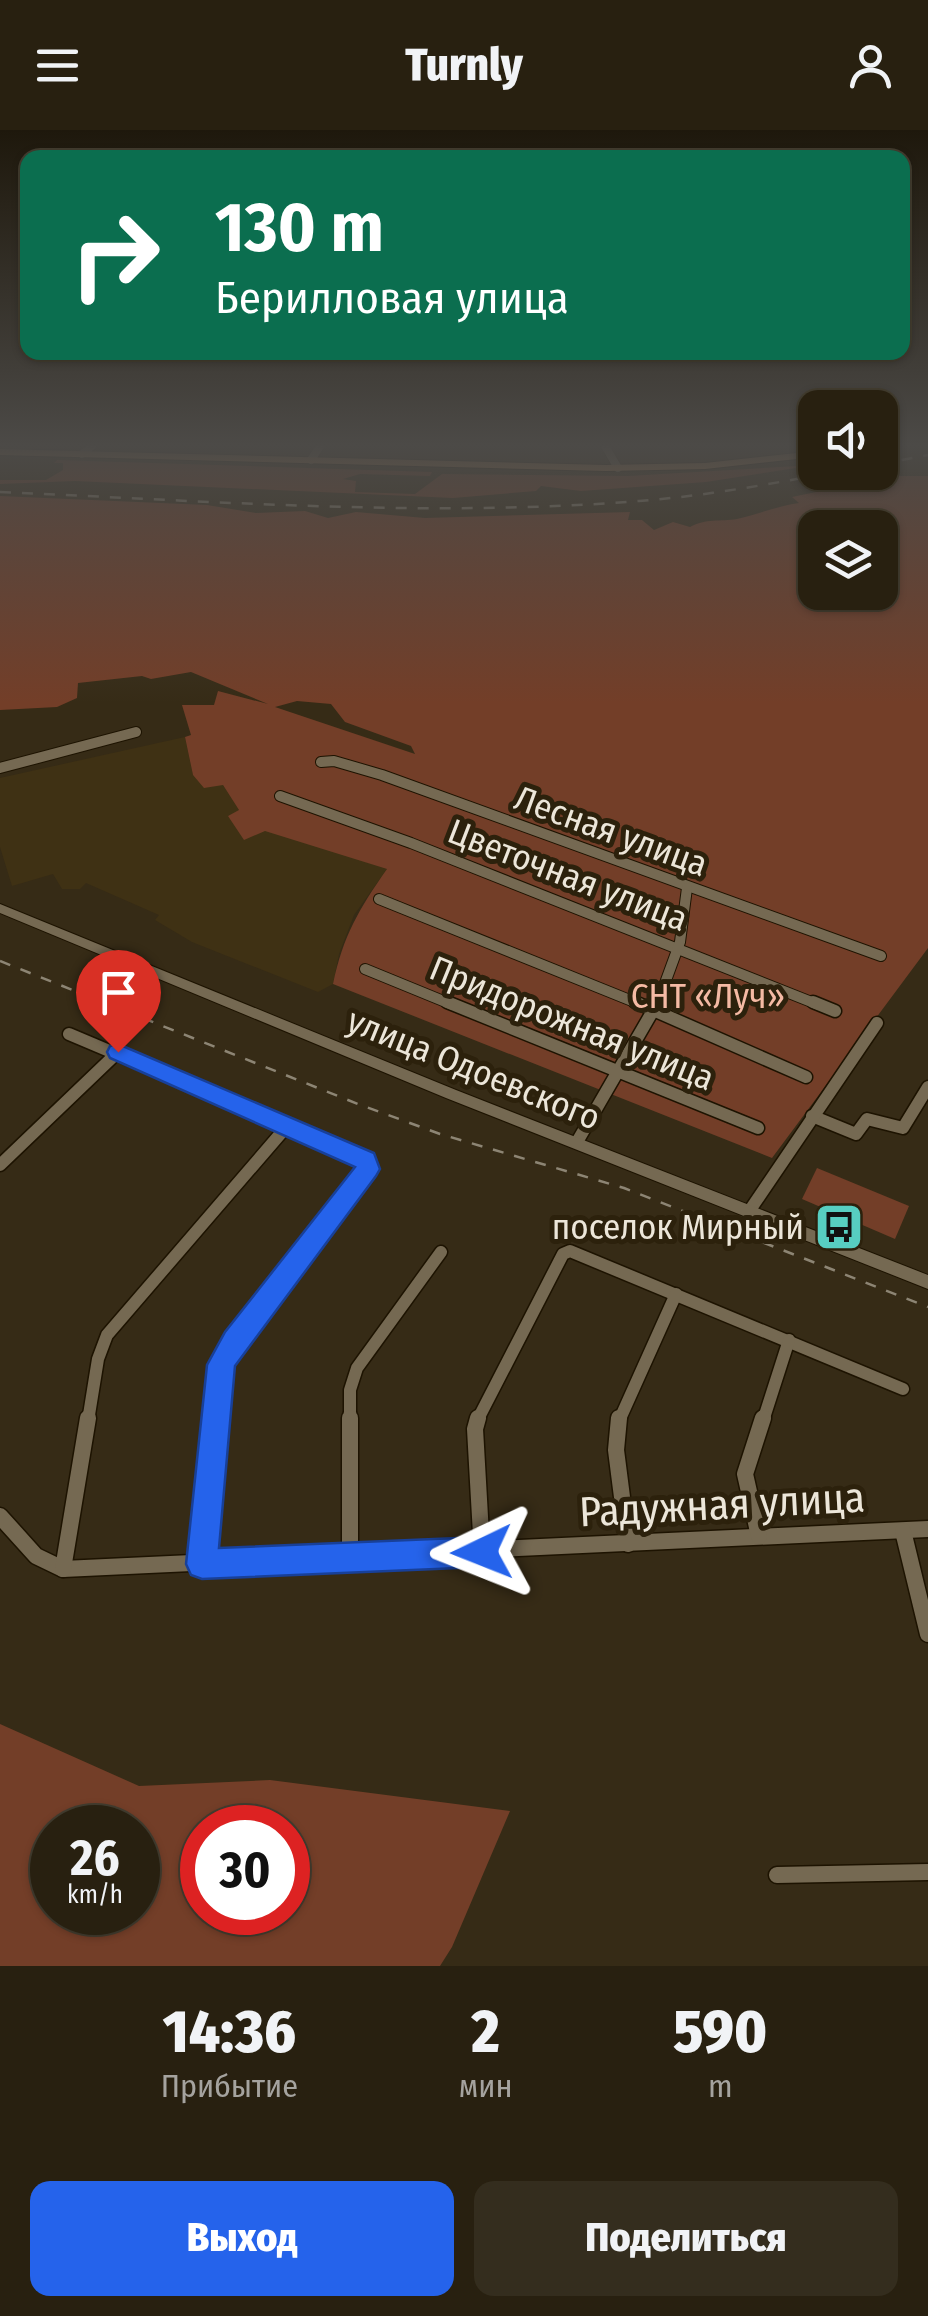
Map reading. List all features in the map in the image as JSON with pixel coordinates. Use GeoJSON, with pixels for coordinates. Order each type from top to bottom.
{"type":"FeatureCollection","features":[{"type":"Feature","properties":{"kind":"street"},"geometry":{"type":"LineString","coordinates":[[0,768],[136,732]]}},
{"type":"Feature","properties":{"kind":"street","name":"Лесная улица"},"geometry":{"type":"LineString","coordinates":[[321,762],[334,760],[382,775],[881,956]]}},
{"type":"Feature","properties":{"kind":"street","name":"Цветочная улица"},"geometry":{"type":"LineString","coordinates":[[280,796],[835,1011]]}},
{"type":"Feature","properties":{"kind":"street"},"geometry":{"type":"LineString","coordinates":[[577,1142],[655,1010],[679,948],[687,888]]}},
{"type":"Feature","properties":{"kind":"street"},"geometry":{"type":"LineString","coordinates":[[379,900],[655,1010],[806,1077]]}},
{"type":"Feature","properties":{"kind":"street","name":"улица Одоевского"},"geometry":{"type":"LineString","coordinates":[[0,908],[451,1094],[928,1282]]}},
{"type":"Feature","properties":{"kind":"street","name":"Придорожная улица"},"geometry":{"type":"LineString","coordinates":[[365,969],[758,1128]]}},
{"type":"Feature","properties":{"kind":"street"},"geometry":{"type":"LineString","coordinates":[[750,1210],[877,1023]]}},
{"type":"Feature","properties":{"kind":"street"},"geometry":{"type":"LineString","coordinates":[[68,1034],[366,1160],[367,1169],[234,1340],[221,1365],[202,1564]]}},
{"type":"Feature","properties":{"kind":"street"},"geometry":{"type":"LineString","coordinates":[[0,1165],[118,1052]]}},
{"type":"Feature","properties":{"kind":"street"},"geometry":{"type":"LineString","coordinates":[[812,1116],[856,1134],[867,1120],[903,1128],[928,1087]]}},
{"type":"Feature","properties":{"kind":"street"},"geometry":{"type":"LineString","coordinates":[[0,1516],[36,1556],[63,1569],[98,1358],[107,1334],[288,1125]]}},
{"type":"Feature","properties":{"kind":"street"},"geometry":{"type":"LineString","coordinates":[[482,1552],[475,1428],[480,1410],[563,1254],[570,1251],[903,1389]]}},
{"type":"Feature","properties":{"kind":"street"},"geometry":{"type":"LineString","coordinates":[[350,1557],[350,1390],[357,1368],[441,1252]]}},
{"type":"Feature","properties":{"kind":"street"},"geometry":{"type":"LineString","coordinates":[[628,1544],[616,1450],[620,1414],[676,1294]]}},
{"type":"Feature","properties":{"kind":"street"},"geometry":{"type":"LineString","coordinates":[[759,1536],[745,1474],[790,1340]]}},
{"type":"Feature","properties":{"kind":"street","name":"Радужная улица"},"geometry":{"type":"LineString","coordinates":[[63,1569],[928,1530]]}},
{"type":"Feature","properties":{"kind":"street"},"geometry":{"type":"LineString","coordinates":[[903,1531],[928,1634]]}},
{"type":"Feature","properties":{"kind":"street"},"geometry":{"type":"LineString","coordinates":[[777,1875],[928,1872]]}},
{"type":"Feature","properties":{"kind":"shaded area"},"geometry":{"type":"Polygon","coordinates":[[[185,737],[193,775],[223,785],[240,811],[228,816],[387,869],[354,915],[333,984],[318,992],[192,942],[155,920],[159,915],[86,883],[80,889],[62,889],[53,874],[12,886],[0,847],[0,778],[185,737]]]}},
{"type":"Feature","properties":{"kind":"green space","name":"СНТ «Луч»"},"geometry":{"type":"Polygon","coordinates":[[[0,532],[798,532],[798,610],[898,610],[898,532],[928,532],[928,948],[772,1158],[333,984],[353,924],[387,869],[265,831],[244,840],[228,816],[239,810],[223,785],[204,788],[193,775],[185,737],[191,735],[182,705],[214,705],[218,691],[268,704],[191,672],[151,679],[142,676],[78,683],[77,698],[57,707],[0,710],[0,532]],[[297,701],[275,707],[415,754],[411,746],[345,722],[331,704],[297,701]]]}},
{"type":"Feature","properties":{"kind":"green space"},"geometry":{"type":"Polygon","coordinates":[[[817,1168],[909,1206],[895,1239],[802,1199],[817,1168]]]}},
{"type":"Feature","properties":{"kind":"green space"},"geometry":{"type":"Polygon","coordinates":[[[0,1724],[139,1786],[270,1780],[510,1811],[452,1947],[440,1966],[0,1966],[0,1724]]]}},
{"type":"Feature","properties":{"kind":"railway"},"geometry":{"type":"LineString","coordinates":[[0,961],[358,1104],[440,1134],[624,1188],[928,1307]]}},
{"type":"Feature","properties":{"kind":"place","name":"поселок Мирный"},"geometry":{"type":"Point","coordinates":[839,1227]}},
{"type":"Feature","properties":{"kind":"route"},"geometry":{"type":"LineString","coordinates":[[118,1052],[366,1160],[367,1169],[234,1340],[221,1365],[202,1564],[482,1552]]}}]}
